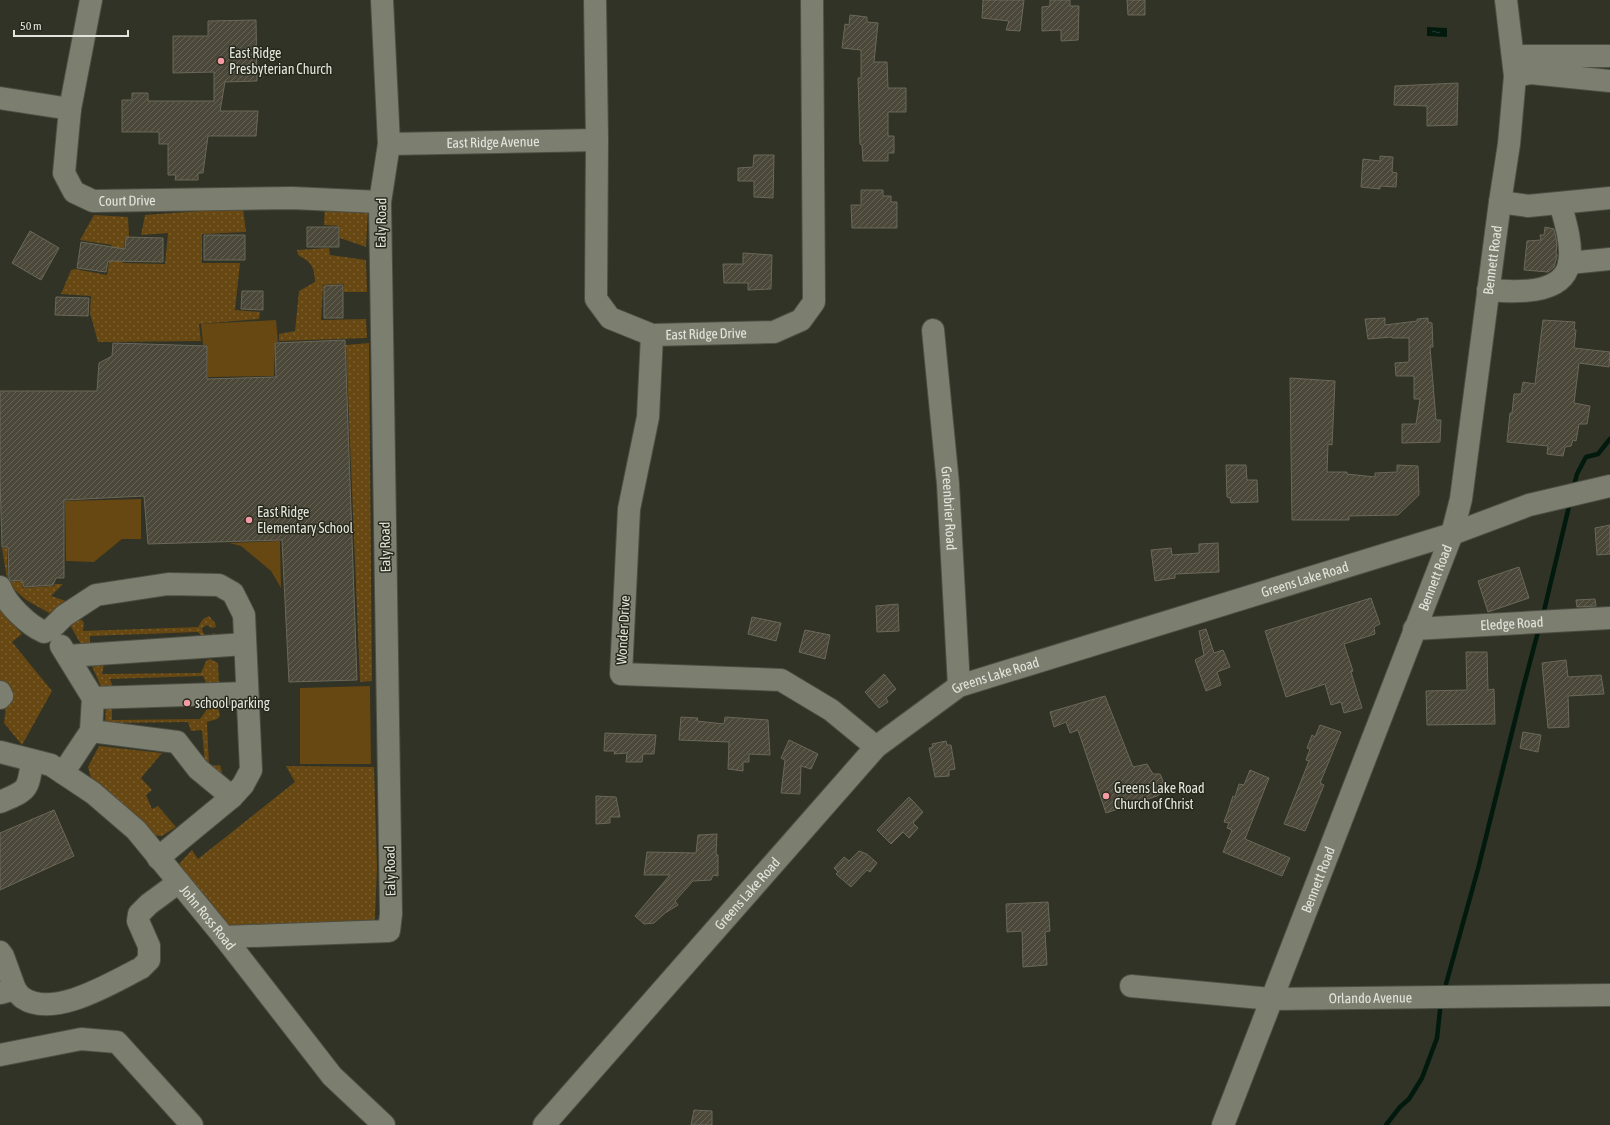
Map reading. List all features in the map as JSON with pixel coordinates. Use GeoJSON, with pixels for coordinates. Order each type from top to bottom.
{"type":"FeatureCollection","features":[{"type":"Feature","properties":{"kind":"street","name":"Court Drive"},"geometry":{"type":"LineString","coordinates":[[91,0],[70,109],[64,173],[74,192],[93,201],[292,198],[380,202]]}},
{"type":"Feature","properties":{"kind":"street","name":"Ealy Road"},"geometry":{"type":"LineString","coordinates":[[224,937],[389,931],[391,891],[380,202],[389,144],[382,0]]}},
{"type":"Feature","properties":{"kind":"street","name":"East Ridge Drive"},"geometry":{"type":"LineString","coordinates":[[595,0],[597,140],[596,298],[610,318],[652,335],[774,332],[801,320],[814,302],[812,0]]}},
{"type":"Feature","properties":{"kind":"street","name":"Bennett Road"},"geometry":{"type":"LineString","coordinates":[[1223,1125],[1452,534],[1462,499],[1488,290],[1509,144],[1514,66],[1506,0]]}},
{"type":"Feature","properties":{"kind":"street"},"geometry":{"type":"LineString","coordinates":[[1514,66],[1610,56]]}},
{"type":"Feature","properties":{"kind":"street"},"geometry":{"type":"LineString","coordinates":[[1514,66],[1531,73],[1610,81]]}},
{"type":"Feature","properties":{"kind":"street"},"geometry":{"type":"LineString","coordinates":[[0,98],[70,109]]}},
{"type":"Feature","properties":{"kind":"street","name":"East Ridge Avenue"},"geometry":{"type":"LineString","coordinates":[[389,144],[597,140]]}},
{"type":"Feature","properties":{"kind":"street"},"geometry":{"type":"LineString","coordinates":[[1500,202],[1519,206],[1610,198]]}},
{"type":"Feature","properties":{"kind":"street"},"geometry":{"type":"LineString","coordinates":[[1488,290],[1536,290],[1548,287],[1558,282],[1566,273],[1570,263],[1567,230],[1560,203]]}},
{"type":"Feature","properties":{"kind":"street"},"geometry":{"type":"LineString","coordinates":[[1570,263],[1610,259]]}},
{"type":"Feature","properties":{"kind":"street","name":"Greenbrier Road"},"geometry":{"type":"LineString","coordinates":[[933,330],[948,484],[959,686]]}},
{"type":"Feature","properties":{"kind":"street","name":"Wonder Drive"},"geometry":{"type":"LineString","coordinates":[[652,335],[648,417],[629,509],[621,674],[781,680],[830,710],[876,747]]}},
{"type":"Feature","properties":{"kind":"street","name":"Greens Lake Road"},"geometry":{"type":"LineString","coordinates":[[544,1125],[876,747],[959,686],[1452,534],[1529,505],[1610,486]]}},
{"type":"Feature","properties":{"kind":"street"},"geometry":{"type":"LineString","coordinates":[[0,587],[19,615],[35,628],[44,632],[51,630],[64,616],[96,595],[168,584],[219,585],[233,592],[244,615],[251,770],[243,786],[232,797],[158,858]]}},
{"type":"Feature","properties":{"kind":"street","name":"Eledge Road"},"geometry":{"type":"LineString","coordinates":[[1414,629],[1610,618]]}},
{"type":"Feature","properties":{"kind":"street"},"geometry":{"type":"LineString","coordinates":[[51,630],[93,698],[91,731],[64,774]]}},
{"type":"Feature","properties":{"kind":"street"},"geometry":{"type":"LineString","coordinates":[[68,656],[245,644]]}},
{"type":"Feature","properties":{"kind":"street"},"geometry":{"type":"LineString","coordinates":[[0,692],[2,696],[0,698]]}},
{"type":"Feature","properties":{"kind":"street"},"geometry":{"type":"LineString","coordinates":[[93,698],[247,693]]}},
{"type":"Feature","properties":{"kind":"street"},"geometry":{"type":"LineString","coordinates":[[91,731],[177,742],[198,770],[232,797]]}},
{"type":"Feature","properties":{"kind":"street","name":"John Ross Road"},"geometry":{"type":"LineString","coordinates":[[0,752],[51,765],[93,793],[136,830],[224,937],[332,1076],[384,1125]]}},
{"type":"Feature","properties":{"kind":"street"},"geometry":{"type":"LineString","coordinates":[[0,802],[18,794],[26,788],[30,779],[32,761]]}},
{"type":"Feature","properties":{"kind":"street"},"geometry":{"type":"LineString","coordinates":[[0,952],[3,956],[7,991],[32,1003],[54,1004],[82,998],[142,968],[149,960],[149,946],[138,920],[139,914],[149,904],[179,882]]}},
{"type":"Feature","properties":{"kind":"street","name":"Orlando Avenue"},"geometry":{"type":"LineString","coordinates":[[1131,986],[1272,998],[1610,995]]}},
{"type":"Feature","properties":{"kind":"street"},"geometry":{"type":"LineString","coordinates":[[0,1055],[81,1039],[117,1042],[192,1125]]}},
{"type":"Feature","properties":{"kind":"shaded area"},"geometry":{"type":"Polygon","coordinates":[[[325,204],[368,211],[366,247],[340,238],[339,226],[324,225],[325,204]]]}},
{"type":"Feature","properties":{"kind":"shaded area"},"geometry":{"type":"Polygon","coordinates":[[[243,208],[246,232],[202,234],[202,263],[240,263],[235,310],[260,312],[259,319],[199,324],[201,341],[98,342],[90,313],[91,296],[61,294],[71,270],[75,269],[107,275],[112,245],[80,240],[94,215],[128,217],[129,237],[125,238],[123,263],[165,264],[168,233],[141,235],[145,215],[243,208]]]}},
{"type":"Feature","properties":{"kind":"shaded area"},"geometry":{"type":"Polygon","coordinates":[[[329,248],[330,255],[366,260],[367,292],[344,292],[344,284],[323,285],[321,320],[366,319],[367,338],[279,341],[279,334],[295,331],[299,291],[315,282],[313,269],[306,260],[298,255],[297,250],[329,248]]]}},
{"type":"Feature","properties":{"kind":"shaded area"},"geometry":{"type":"Polygon","coordinates":[[[276,320],[278,342],[275,342],[274,376],[208,377],[207,345],[203,345],[201,324],[276,320]]]}},
{"type":"Feature","properties":{"kind":"shaded area"},"geometry":{"type":"Polygon","coordinates":[[[369,343],[372,681],[360,682],[346,345],[369,343]]]}},
{"type":"Feature","properties":{"kind":"shaded area"},"geometry":{"type":"Polygon","coordinates":[[[141,499],[141,539],[122,539],[94,562],[66,561],[65,501],[141,499]]]}},
{"type":"Feature","properties":{"kind":"shaded area"},"geometry":{"type":"Polygon","coordinates":[[[280,541],[281,588],[271,571],[241,546],[229,543],[280,541]]]}},
{"type":"Feature","properties":{"kind":"shaded area"},"geometry":{"type":"Polygon","coordinates":[[[2,548],[7,548],[8,582],[22,581],[23,588],[63,584],[51,596],[66,601],[61,609],[49,613],[26,600],[8,584],[2,548]]]}},
{"type":"Feature","properties":{"kind":"shaded area"},"geometry":{"type":"Polygon","coordinates":[[[0,610],[22,634],[12,642],[52,691],[22,745],[4,723],[7,699],[0,683],[0,610]]]}},
{"type":"Feature","properties":{"kind":"shaded area"},"geometry":{"type":"Polygon","coordinates":[[[209,616],[215,623],[216,627],[212,628],[207,625],[202,628],[203,633],[207,636],[211,636],[213,633],[217,634],[212,642],[206,642],[198,632],[90,636],[90,645],[83,648],[70,625],[71,622],[77,619],[82,620],[84,623],[83,631],[198,627],[203,619],[209,616]]]}},
{"type":"Feature","properties":{"kind":"shaded area"},"geometry":{"type":"Polygon","coordinates":[[[210,659],[218,663],[219,685],[207,685],[203,676],[110,679],[113,687],[102,689],[92,666],[93,662],[104,664],[102,674],[201,673],[206,661],[210,659]]]}},
{"type":"Feature","properties":{"kind":"shaded area"},"geometry":{"type":"Polygon","coordinates":[[[370,686],[371,764],[300,764],[300,688],[370,686]]]}},
{"type":"Feature","properties":{"kind":"shaded area"},"geometry":{"type":"Polygon","coordinates":[[[213,704],[218,707],[220,716],[217,719],[207,722],[209,766],[220,765],[222,772],[220,775],[205,765],[202,730],[191,731],[188,722],[105,723],[106,708],[112,708],[112,720],[200,719],[210,705],[213,704]]]}},
{"type":"Feature","properties":{"kind":"shaded area"},"geometry":{"type":"Polygon","coordinates":[[[99,746],[162,753],[141,778],[152,790],[146,795],[152,809],[158,806],[176,827],[162,836],[149,835],[91,778],[88,767],[99,746]]]}},
{"type":"Feature","properties":{"kind":"shaded area"},"geometry":{"type":"Polygon","coordinates":[[[286,766],[374,767],[377,868],[375,917],[373,923],[230,932],[177,866],[192,850],[198,859],[295,782],[286,766]]]}},
{"type":"Feature","properties":{"kind":"water"},"geometry":{"type":"Polygon","coordinates":[[[1427,27],[1447,28],[1447,37],[1427,36],[1427,27]]]}},
{"type":"Feature","properties":{"kind":"building"},"geometry":{"type":"Polygon","coordinates":[[[983,0],[1024,0],[1020,31],[1006,30],[1009,21],[982,18],[983,0]]]}},
{"type":"Feature","properties":{"kind":"building"},"geometry":{"type":"Polygon","coordinates":[[[1050,0],[1070,0],[1070,6],[1079,6],[1078,40],[1061,41],[1061,30],[1042,31],[1042,7],[1050,6],[1050,0]]]}},
{"type":"Feature","properties":{"kind":"building"},"geometry":{"type":"Polygon","coordinates":[[[1127,0],[1145,0],[1145,15],[1128,15],[1127,0]]]}},
{"type":"Feature","properties":{"kind":"building"},"geometry":{"type":"Polygon","coordinates":[[[850,15],[867,17],[867,22],[878,23],[874,62],[887,62],[888,88],[906,88],[906,112],[888,112],[888,136],[894,136],[894,153],[888,153],[888,161],[863,161],[862,145],[860,144],[858,78],[861,78],[861,50],[842,48],[845,24],[849,25],[850,15]]]}},
{"type":"Feature","properties":{"kind":"building"},"geometry":{"type":"Polygon","coordinates":[[[256,20],[257,81],[225,82],[220,111],[258,111],[256,136],[208,136],[203,173],[198,173],[198,180],[175,180],[176,175],[168,175],[168,144],[159,144],[159,132],[122,132],[122,100],[132,100],[132,93],[148,93],[148,101],[214,101],[214,72],[173,73],[173,36],[208,36],[208,21],[256,20]]]}},
{"type":"Feature","properties":{"kind":"building"},"geometry":{"type":"Polygon","coordinates":[[[1458,83],[1457,125],[1427,126],[1427,106],[1394,105],[1395,86],[1458,83]]]}},
{"type":"Feature","properties":{"kind":"building"},"geometry":{"type":"Polygon","coordinates":[[[754,155],[774,155],[773,198],[754,197],[754,181],[738,181],[738,168],[753,167],[754,155]]]}},
{"type":"Feature","properties":{"kind":"building"},"geometry":{"type":"Polygon","coordinates":[[[1380,156],[1393,157],[1392,172],[1397,173],[1396,187],[1380,186],[1380,189],[1361,187],[1363,159],[1380,161],[1380,156]]]}},
{"type":"Feature","properties":{"kind":"building"},"geometry":{"type":"Polygon","coordinates":[[[861,190],[883,190],[883,196],[891,196],[891,202],[897,202],[897,228],[852,228],[851,205],[861,205],[861,190]]]}},
{"type":"Feature","properties":{"kind":"building"},"geometry":{"type":"Polygon","coordinates":[[[307,227],[339,227],[339,247],[307,247],[307,227]]]}},
{"type":"Feature","properties":{"kind":"building"},"geometry":{"type":"Polygon","coordinates":[[[1545,227],[1554,229],[1557,243],[1557,256],[1554,267],[1548,272],[1524,270],[1527,241],[1541,240],[1540,235],[1544,235],[1545,227]]]}},
{"type":"Feature","properties":{"kind":"building"},"geometry":{"type":"Polygon","coordinates":[[[30,231],[59,248],[41,280],[12,263],[30,231]]]}},
{"type":"Feature","properties":{"kind":"building"},"geometry":{"type":"Polygon","coordinates":[[[204,235],[245,235],[245,260],[204,260],[204,235]]]}},
{"type":"Feature","properties":{"kind":"building"},"geometry":{"type":"Polygon","coordinates":[[[126,237],[163,238],[163,262],[108,261],[106,272],[77,268],[81,242],[125,249],[126,237]]]}},
{"type":"Feature","properties":{"kind":"building"},"geometry":{"type":"Polygon","coordinates":[[[743,253],[772,255],[771,289],[748,290],[748,283],[724,283],[723,264],[743,264],[743,253]]]}},
{"type":"Feature","properties":{"kind":"building"},"geometry":{"type":"Polygon","coordinates":[[[343,285],[343,318],[324,318],[324,286],[343,285]]]}},
{"type":"Feature","properties":{"kind":"building"},"geometry":{"type":"Polygon","coordinates":[[[242,291],[263,291],[263,310],[241,309],[242,291]]]}},
{"type":"Feature","properties":{"kind":"building"},"geometry":{"type":"Polygon","coordinates":[[[56,297],[89,298],[88,316],[55,315],[56,297]]]}},
{"type":"Feature","properties":{"kind":"building"},"geometry":{"type":"Polygon","coordinates":[[[1385,318],[1385,325],[1428,318],[1428,322],[1432,323],[1433,347],[1430,347],[1436,420],[1441,420],[1440,442],[1402,443],[1402,424],[1416,424],[1420,399],[1414,399],[1414,376],[1396,376],[1395,363],[1409,362],[1409,338],[1392,337],[1368,339],[1365,319],[1385,318]]]}},
{"type":"Feature","properties":{"kind":"building"},"geometry":{"type":"Polygon","coordinates":[[[1543,320],[1575,322],[1574,330],[1576,330],[1574,348],[1610,352],[1609,367],[1579,363],[1574,403],[1590,406],[1587,424],[1579,424],[1576,441],[1573,440],[1571,446],[1565,447],[1563,456],[1547,454],[1548,446],[1507,442],[1510,413],[1512,413],[1514,394],[1521,394],[1523,382],[1535,384],[1543,320]]]}},
{"type":"Feature","properties":{"kind":"building","name":"East Ridge Elementary School"},"geometry":{"type":"Polygon","coordinates":[[[345,340],[357,680],[289,682],[282,540],[148,544],[144,496],[64,500],[64,578],[56,578],[53,585],[24,587],[22,580],[11,581],[9,579],[8,547],[2,547],[0,391],[97,391],[99,363],[112,356],[113,343],[207,346],[207,379],[276,377],[275,343],[345,340]]]}},
{"type":"Feature","properties":{"kind":"building"},"geometry":{"type":"Polygon","coordinates":[[[1290,378],[1335,381],[1332,445],[1328,444],[1327,472],[1347,472],[1347,474],[1375,477],[1375,473],[1397,472],[1397,465],[1418,466],[1419,495],[1398,515],[1349,516],[1349,520],[1292,520],[1290,378]]]}},
{"type":"Feature","properties":{"kind":"building"},"geometry":{"type":"Polygon","coordinates":[[[1226,465],[1246,465],[1247,480],[1257,480],[1258,502],[1231,503],[1230,498],[1227,497],[1226,465]]]}},
{"type":"Feature","properties":{"kind":"building"},"geometry":{"type":"Polygon","coordinates":[[[1610,525],[1610,554],[1597,555],[1595,528],[1610,525]]]}},
{"type":"Feature","properties":{"kind":"building"},"geometry":{"type":"Polygon","coordinates":[[[1218,543],[1219,572],[1175,574],[1175,578],[1155,581],[1151,550],[1171,548],[1172,555],[1199,553],[1199,544],[1218,543]]]}},
{"type":"Feature","properties":{"kind":"building"},"geometry":{"type":"Polygon","coordinates":[[[1519,567],[1529,598],[1488,612],[1478,581],[1519,567]]]}},
{"type":"Feature","properties":{"kind":"building"},"geometry":{"type":"Polygon","coordinates":[[[1371,598],[1380,624],[1374,627],[1375,634],[1344,644],[1353,671],[1351,672],[1362,708],[1344,713],[1341,702],[1331,705],[1325,684],[1286,697],[1265,631],[1371,598]]]}},
{"type":"Feature","properties":{"kind":"building"},"geometry":{"type":"Polygon","coordinates":[[[1595,599],[1596,606],[1577,607],[1576,600],[1595,599]]]}},
{"type":"Feature","properties":{"kind":"building"},"geometry":{"type":"Polygon","coordinates":[[[898,604],[899,631],[877,632],[876,606],[898,604]]]}},
{"type":"Feature","properties":{"kind":"building"},"geometry":{"type":"Polygon","coordinates":[[[752,617],[781,623],[776,641],[748,634],[752,617]]]}},
{"type":"Feature","properties":{"kind":"building"},"geometry":{"type":"Polygon","coordinates":[[[1206,629],[1214,653],[1223,650],[1230,667],[1217,672],[1221,685],[1206,691],[1195,660],[1204,655],[1199,631],[1206,629]]]}},
{"type":"Feature","properties":{"kind":"building"},"geometry":{"type":"Polygon","coordinates":[[[805,630],[830,635],[825,659],[799,652],[805,630]]]}},
{"type":"Feature","properties":{"kind":"building"},"geometry":{"type":"Polygon","coordinates":[[[1466,652],[1487,652],[1488,690],[1494,689],[1495,724],[1427,725],[1426,691],[1467,690],[1466,652]]]}},
{"type":"Feature","properties":{"kind":"building"},"geometry":{"type":"Polygon","coordinates":[[[1566,660],[1568,677],[1601,675],[1604,694],[1568,696],[1569,727],[1548,728],[1542,663],[1566,660]]]}},
{"type":"Feature","properties":{"kind":"building"},"geometry":{"type":"Polygon","coordinates":[[[884,674],[896,689],[886,698],[888,702],[879,708],[865,692],[884,674]]]}},
{"type":"Feature","properties":{"kind":"building"},"geometry":{"type":"Polygon","coordinates":[[[1105,696],[1133,767],[1147,764],[1153,774],[1160,774],[1167,790],[1157,796],[1106,813],[1078,730],[1070,733],[1066,722],[1054,727],[1050,712],[1105,696]]]}},
{"type":"Feature","properties":{"kind":"building"},"geometry":{"type":"Polygon","coordinates":[[[681,717],[698,718],[697,721],[724,724],[725,717],[768,720],[770,755],[749,754],[749,762],[743,762],[743,771],[728,769],[729,742],[679,740],[681,717]]]}},
{"type":"Feature","properties":{"kind":"building"},"geometry":{"type":"Polygon","coordinates":[[[1320,725],[1341,732],[1320,783],[1324,785],[1305,831],[1284,824],[1309,761],[1306,760],[1310,749],[1307,748],[1312,735],[1315,737],[1320,725]]]}},
{"type":"Feature","properties":{"kind":"building"},"geometry":{"type":"Polygon","coordinates":[[[1523,732],[1541,735],[1538,752],[1520,748],[1523,732]]]}},
{"type":"Feature","properties":{"kind":"building"},"geometry":{"type":"Polygon","coordinates":[[[605,733],[656,735],[654,754],[643,754],[642,762],[626,762],[627,753],[614,754],[615,751],[604,751],[605,733]]]}},
{"type":"Feature","properties":{"kind":"building"},"geometry":{"type":"Polygon","coordinates":[[[789,740],[818,754],[811,769],[801,766],[800,794],[781,793],[785,760],[781,758],[789,740]]]}},
{"type":"Feature","properties":{"kind":"building"},"geometry":{"type":"Polygon","coordinates":[[[946,741],[947,745],[951,745],[955,769],[949,770],[949,776],[935,777],[929,748],[933,747],[932,744],[946,741]]]}},
{"type":"Feature","properties":{"kind":"building"},"geometry":{"type":"Polygon","coordinates":[[[1250,770],[1269,778],[1245,839],[1290,858],[1282,876],[1223,852],[1232,830],[1227,828],[1229,823],[1224,822],[1239,784],[1244,785],[1250,770]]]}},
{"type":"Feature","properties":{"kind":"building"},"geometry":{"type":"Polygon","coordinates":[[[596,796],[616,797],[620,817],[610,817],[610,823],[596,824],[596,796]]]}},
{"type":"Feature","properties":{"kind":"building"},"geometry":{"type":"Polygon","coordinates":[[[909,797],[923,812],[913,823],[918,828],[909,838],[903,832],[891,844],[877,830],[909,797]]]}},
{"type":"Feature","properties":{"kind":"building"},"geometry":{"type":"Polygon","coordinates":[[[54,810],[74,856],[0,890],[0,833],[54,810]]]}},
{"type":"Feature","properties":{"kind":"building"},"geometry":{"type":"Polygon","coordinates":[[[717,834],[716,854],[718,855],[718,876],[713,875],[711,880],[693,881],[675,901],[678,905],[665,913],[654,923],[644,924],[635,916],[670,875],[644,875],[647,852],[696,853],[698,835],[717,834]]]}},
{"type":"Feature","properties":{"kind":"building"},"geometry":{"type":"Polygon","coordinates":[[[859,851],[867,854],[877,863],[870,872],[867,870],[851,887],[836,874],[838,872],[834,868],[844,857],[849,861],[859,851]]]}},
{"type":"Feature","properties":{"kind":"building"},"geometry":{"type":"Polygon","coordinates":[[[1048,902],[1050,931],[1045,932],[1047,965],[1023,967],[1022,931],[1007,932],[1006,904],[1048,902]]]}},
{"type":"Feature","properties":{"kind":"building"},"geometry":{"type":"Polygon","coordinates":[[[694,1110],[712,1111],[712,1125],[691,1125],[694,1110]]]}},
{"type":"Feature","properties":{"kind":"waterway"},"geometry":{"type":"LineString","coordinates":[[1573,489],[1577,474],[1586,457],[1598,454],[1610,439]]}},
{"type":"Feature","properties":{"kind":"waterway"},"geometry":{"type":"LineString","coordinates":[[1543,615],[1570,502]]}},
{"type":"Feature","properties":{"kind":"waterway"},"geometry":{"type":"LineString","coordinates":[[1446,984],[1478,869],[1539,628]]}},
{"type":"Feature","properties":{"kind":"waterway"},"geometry":{"type":"LineString","coordinates":[[1386,1125],[1400,1107],[1409,1099],[1422,1078],[1437,1038],[1440,1010]]}},
{"type":"Feature","properties":{"kind":"place","name":"East Ridge Presbyterian Church"},"geometry":{"type":"Point","coordinates":[221,61]}},
{"type":"Feature","properties":{"kind":"place","name":"East Ridge Elementary School"},"geometry":{"type":"Point","coordinates":[249,520]}},
{"type":"Feature","properties":{"kind":"place","name":"school parking"},"geometry":{"type":"Point","coordinates":[187,703]}},
{"type":"Feature","properties":{"kind":"place","name":"Greens Lake Road Church of Christ"},"geometry":{"type":"Point","coordinates":[1106,796]}}]}
